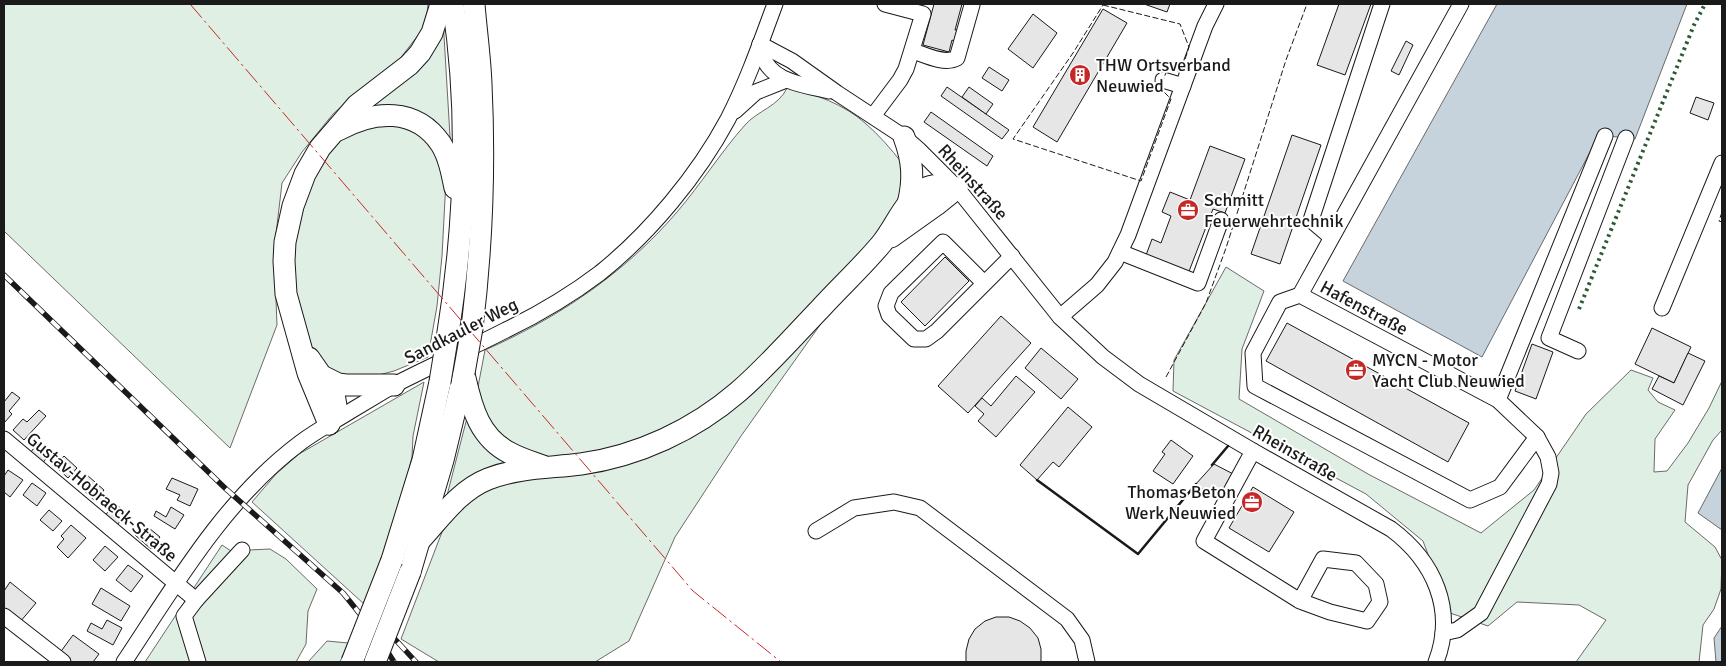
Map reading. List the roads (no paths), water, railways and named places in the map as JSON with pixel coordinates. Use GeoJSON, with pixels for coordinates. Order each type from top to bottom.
{"type":"FeatureCollection","features":[{"type":"Feature","properties":{"kind":"highway"},"geometry":{"type":"LineString","coordinates":[[329,424],[308,373],[286,294],[285,242],[293,206],[305,174],[320,148],[357,105],[409,65],[420,53],[432,33],[441,4]]}},
{"type":"Feature","properties":{"kind":"highway"},"geometry":{"type":"LineString","coordinates":[[352,662],[392,560],[422,460],[448,339],[462,218],[464,153],[463,118],[453,4]]}},
{"type":"Feature","properties":{"kind":"highway"},"geometry":{"type":"LineString","coordinates":[[375,662],[421,539],[443,460],[464,373],[472,328],[481,236],[483,158],[481,82],[474,4]]}},
{"type":"Feature","properties":{"kind":"highway"},"geometry":{"type":"LineString","coordinates":[[334,132],[351,123],[372,116],[400,116],[422,125],[432,133],[448,158],[462,218]]}},
{"type":"Feature","properties":{"kind":"highway"},"geometry":{"type":"LineString","coordinates":[[904,137],[910,153],[913,170],[908,204]]}},
{"type":"Feature","properties":{"kind":"highway"},"geometry":{"type":"LineString","coordinates":[[421,539],[454,502],[476,485],[488,479],[544,466],[580,464],[613,458],[649,446],[698,421],[737,393],[752,379],[882,242],[908,204],[919,192],[938,185],[957,188]]}},
{"type":"Feature","properties":{"kind":"highway"},"geometry":{"type":"LineString","coordinates":[[882,242],[936,205],[957,188]]}},
{"type":"Feature","properties":{"kind":"highway"},"geometry":{"type":"LineString","coordinates":[[302,347],[334,394],[336,406],[329,424]]}},
{"type":"Feature","properties":{"kind":"highway"},"geometry":{"type":"LineString","coordinates":[[464,373],[474,414],[488,437],[511,454],[544,466]]}},
{"type":"Feature","properties":{"kind":"highway"},"geometry":{"type":"LineString","coordinates":[[324,377],[332,382],[346,385],[394,386]]}},
{"type":"Feature","properties":{"kind":"street","name":"Sandkauler Weg"},"geometry":{"type":"LineString","coordinates":[[124,662],[209,538],[248,491],[288,452],[329,424],[394,386],[539,313],[572,293],[627,249],[703,160],[738,97],[775,4]]}},
{"type":"Feature","properties":{"kind":"street"},"geometry":{"type":"LineString","coordinates":[[873,116],[906,69],[923,14],[885,4]]}},
{"type":"Feature","properties":{"kind":"street"},"geometry":{"type":"LineString","coordinates":[[1060,317],[1097,286],[1120,252],[1128,235],[1205,26],[1216,4]]}},
{"type":"Feature","properties":{"kind":"street"},"geometry":{"type":"LineString","coordinates":[[1331,237],[1311,220],[1382,4]]}},
{"type":"Feature","properties":{"kind":"street"},"geometry":{"type":"LineString","coordinates":[[913,51],[943,60],[954,60],[957,58],[972,5]]}},
{"type":"Feature","properties":{"kind":"street","name":"Hafenstraße"},"geometry":{"type":"LineString","coordinates":[[1443,633],[1457,630],[1481,613],[1549,484],[1551,473],[1548,457],[1537,437],[1498,400],[1300,295],[1457,5]]}},
{"type":"Feature","properties":{"kind":"street","name":"Rheinstraße"},"geometry":{"type":"LineString","coordinates":[[760,44],[766,63],[774,72],[786,80],[837,93]]}},
{"type":"Feature","properties":{"kind":"street","name":"Rheinstraße"},"geometry":{"type":"LineString","coordinates":[[760,44],[792,61],[904,137],[932,162],[957,188],[1060,317],[1103,357],[1140,384],[1252,451],[1391,529],[1407,541],[1432,574],[1439,593],[1443,633],[1436,662]]}},
{"type":"Feature","properties":{"kind":"street"},"geometry":{"type":"LineString","coordinates":[[727,119],[756,92],[786,80]]}},
{"type":"Feature","properties":{"kind":"street"},"geometry":{"type":"LineString","coordinates":[[1163,80],[1183,86]]}},
{"type":"Feature","properties":{"kind":"street"},"geometry":{"type":"LineString","coordinates":[[1498,400],[1606,136]]}},
{"type":"Feature","properties":{"kind":"street"},"geometry":{"type":"LineString","coordinates":[[1578,351],[1549,338],[1626,138]]}},
{"type":"Feature","properties":{"kind":"street"},"geometry":{"type":"LineString","coordinates":[[1662,308],[1722,163]]}},
{"type":"Feature","properties":{"kind":"street"},"geometry":{"type":"LineString","coordinates":[[1120,252],[1198,283],[1221,220]]}},
{"type":"Feature","properties":{"kind":"street"},"geometry":{"type":"LineString","coordinates":[[984,284],[943,242],[891,294],[886,306],[889,314],[914,339],[926,339],[937,331],[984,284],[1012,256]]}},
{"type":"Feature","properties":{"kind":"street"},"geometry":{"type":"LineString","coordinates":[[1300,295],[1280,302],[1253,353],[1255,386],[1470,500],[1500,487],[1537,437]]}},
{"type":"Feature","properties":{"kind":"street","name":"Gustav-Hobraeck-Straße"},"geometry":{"type":"LineString","coordinates":[[4,439],[196,600]]}},
{"type":"Feature","properties":{"kind":"street"},"geometry":{"type":"LineString","coordinates":[[1252,451],[1204,541],[1300,601],[1330,612],[1367,621],[1380,602],[1376,584],[1356,563],[1323,559],[1300,601]]}},
{"type":"Feature","properties":{"kind":"street"},"geometry":{"type":"LineString","coordinates":[[816,531],[854,508],[894,502],[920,508],[1068,618],[1082,640],[1087,662]]}},
{"type":"Feature","properties":{"kind":"street"},"geometry":{"type":"LineString","coordinates":[[198,662],[184,616],[196,600],[242,550]]}},
{"type":"Feature","properties":{"kind":"street"},"geometry":{"type":"LineString","coordinates":[[4,616],[63,662]]}},
{"type":"Feature","properties":{"kind":"railway"},"geometry":{"type":"LineString","coordinates":[[4,275],[226,489],[343,593],[377,635],[394,662]]}},
{"type":"Feature","properties":{"kind":"railway"},"geometry":{"type":"LineString","coordinates":[[365,613],[393,637],[416,662]]}},
{"type":"Feature","properties":{"kind":"place","name":"THW Ortsverband Neuwied"},"geometry":{"type":"Point","coordinates":[1080,75]}},
{"type":"Feature","properties":{"kind":"place","name":"Schmitt Feuerwehrtechnik"},"geometry":{"type":"Point","coordinates":[1188,210]}},
{"type":"Feature","properties":{"kind":"place","name":"MYCN - Motor Yacht Club Neuwied"},"geometry":{"type":"Point","coordinates":[1356,370]}},
{"type":"Feature","properties":{"kind":"place","name":"Thomas Beton Werk Neuwied"},"geometry":{"type":"Point","coordinates":[1252,502]}}]}
